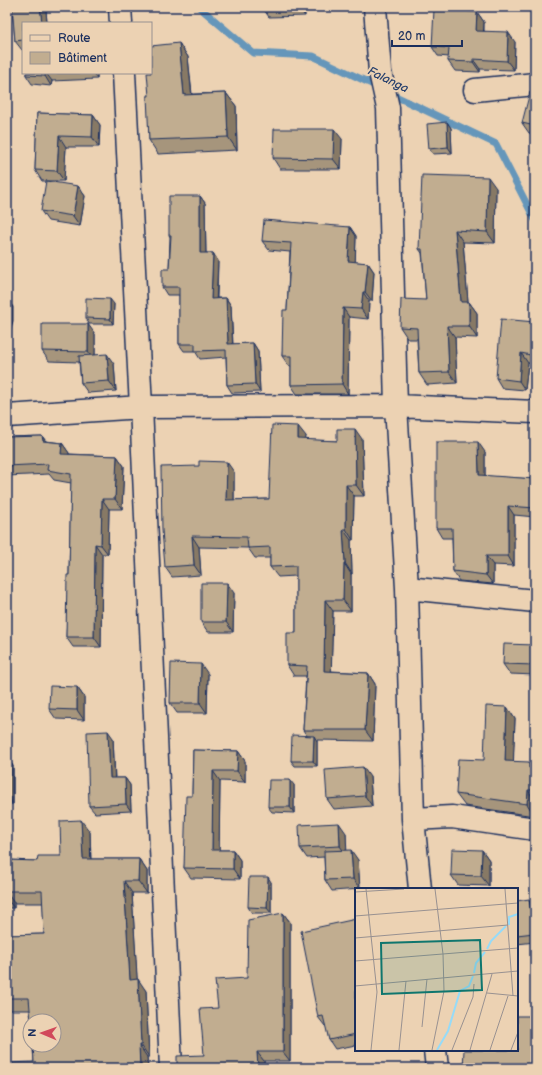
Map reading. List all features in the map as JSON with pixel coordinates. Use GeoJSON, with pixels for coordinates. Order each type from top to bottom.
{"type":"FeatureCollection","features":[{"type":"Feature","properties":{"kind":"street"},"geometry":{"type":"LineString","coordinates":[[120,7],[121,22]]}},
{"type":"Feature","properties":{"kind":"street"},"geometry":{"type":"LineString","coordinates":[[376,7],[380,72],[388,108],[396,406],[407,588],[413,820],[420,888]]}},
{"type":"Feature","properties":{"kind":"street"},"geometry":{"type":"LineString","coordinates":[[124,74],[171,1068]]}},
{"type":"Feature","properties":{"kind":"street"},"geometry":{"type":"LineString","coordinates":[[475,90],[535,84]]}},
{"type":"Feature","properties":{"kind":"street"},"geometry":{"type":"LineString","coordinates":[[7,416],[141,408],[396,406],[535,412]]}},
{"type":"Feature","properties":{"kind":"street"},"geometry":{"type":"LineString","coordinates":[[407,588],[535,601]]}},
{"type":"Feature","properties":{"kind":"street"},"geometry":{"type":"LineString","coordinates":[[413,820],[452,817],[535,829]]}},
{"type":"Feature","properties":{"kind":"street"},"geometry":{"type":"LineString","coordinates":[[435,1051],[436,1068]]}},
{"type":"Feature","properties":{"kind":"building"},"geometry":{"type":"Polygon","coordinates":[[[12,7],[40,7],[42,22],[22,22],[22,40],[15,41],[12,7]]]}},
{"type":"Feature","properties":{"kind":"building"},"geometry":{"type":"Polygon","coordinates":[[[434,10],[477,12],[476,31],[508,32],[507,61],[473,59],[473,62],[448,61],[449,48],[432,47],[434,10]]]}},
{"type":"Feature","properties":{"kind":"building"},"geometry":{"type":"Polygon","coordinates":[[[179,43],[184,95],[226,93],[228,137],[149,140],[147,96],[149,96],[147,74],[152,74],[152,46],[179,43]]]}},
{"type":"Feature","properties":{"kind":"building"},"geometry":{"type":"Polygon","coordinates":[[[45,74],[45,76],[26,75],[45,74]]]}},
{"type":"Feature","properties":{"kind":"building"},"geometry":{"type":"Polygon","coordinates":[[[530,92],[535,93],[535,126],[522,123],[530,92]]]}},
{"type":"Feature","properties":{"kind":"building"},"geometry":{"type":"Polygon","coordinates":[[[37,113],[93,115],[92,137],[59,136],[57,171],[35,170],[37,113]]]}},
{"type":"Feature","properties":{"kind":"building"},"geometry":{"type":"Polygon","coordinates":[[[447,122],[448,147],[429,149],[427,124],[447,122]]]}},
{"type":"Feature","properties":{"kind":"building"},"geometry":{"type":"Polygon","coordinates":[[[274,129],[334,129],[333,159],[273,158],[274,129]]]}},
{"type":"Feature","properties":{"kind":"building"},"geometry":{"type":"Polygon","coordinates":[[[422,175],[488,177],[487,232],[455,230],[461,302],[469,302],[469,326],[447,326],[449,372],[419,373],[417,328],[400,327],[401,299],[426,300],[422,249],[419,249],[422,175]]]}},
{"type":"Feature","properties":{"kind":"building"},"geometry":{"type":"Polygon","coordinates":[[[46,181],[78,186],[73,216],[41,211],[46,181]]]}},
{"type":"Feature","properties":{"kind":"building"},"geometry":{"type":"Polygon","coordinates":[[[169,196],[200,196],[200,253],[213,253],[211,299],[226,298],[228,344],[253,343],[255,384],[227,385],[226,350],[195,351],[195,344],[179,344],[179,287],[162,287],[162,269],[169,269],[171,235],[169,235],[169,196]]]}},
{"type":"Feature","properties":{"kind":"building"},"geometry":{"type":"Polygon","coordinates":[[[264,220],[350,227],[348,261],[368,263],[365,292],[363,292],[361,309],[343,308],[342,384],[291,385],[291,356],[282,356],[283,310],[287,310],[291,243],[262,241],[264,220]]]}},
{"type":"Feature","properties":{"kind":"building"},"geometry":{"type":"Polygon","coordinates":[[[86,298],[110,299],[110,319],[86,318],[86,298]]]}},
{"type":"Feature","properties":{"kind":"building"},"geometry":{"type":"Polygon","coordinates":[[[501,319],[535,322],[535,356],[521,353],[519,381],[496,378],[501,319]]]}},
{"type":"Feature","properties":{"kind":"building"},"geometry":{"type":"Polygon","coordinates":[[[42,324],[88,324],[88,352],[42,351],[42,324]]]}},
{"type":"Feature","properties":{"kind":"building"},"geometry":{"type":"Polygon","coordinates":[[[107,354],[109,381],[81,383],[79,356],[107,354]]]}},
{"type":"Feature","properties":{"kind":"building"},"geometry":{"type":"Polygon","coordinates":[[[272,425],[298,426],[298,439],[337,441],[337,429],[355,429],[356,485],[346,485],[346,529],[343,529],[345,563],[343,600],[325,600],[324,671],[368,673],[365,730],[303,730],[307,666],[287,665],[287,633],[296,633],[296,566],[270,567],[270,547],[248,548],[247,537],[192,536],[194,565],[165,567],[162,530],[161,467],[199,466],[199,461],[227,462],[226,500],[269,499],[272,425]]]}},
{"type":"Feature","properties":{"kind":"building"},"geometry":{"type":"Polygon","coordinates":[[[42,436],[43,441],[62,443],[61,454],[117,456],[115,499],[102,499],[101,545],[95,544],[94,637],[66,637],[71,474],[47,470],[48,464],[7,466],[7,437],[42,436]]]}},
{"type":"Feature","properties":{"kind":"building"},"geometry":{"type":"Polygon","coordinates":[[[436,442],[478,442],[479,475],[535,479],[535,508],[508,506],[508,556],[486,556],[486,575],[453,571],[452,528],[436,528],[436,442]]]}},
{"type":"Feature","properties":{"kind":"building"},"geometry":{"type":"Polygon","coordinates":[[[201,583],[227,583],[226,622],[201,622],[201,583]]]}},
{"type":"Feature","properties":{"kind":"building"},"geometry":{"type":"Polygon","coordinates":[[[504,644],[535,645],[535,665],[503,664],[504,644]]]}},
{"type":"Feature","properties":{"kind":"building"},"geometry":{"type":"Polygon","coordinates":[[[171,663],[201,664],[200,703],[170,703],[171,663]]]}},
{"type":"Feature","properties":{"kind":"building"},"geometry":{"type":"Polygon","coordinates":[[[50,686],[77,687],[77,710],[49,709],[50,686]]]}},
{"type":"Feature","properties":{"kind":"building"},"geometry":{"type":"Polygon","coordinates":[[[486,706],[507,707],[505,761],[529,762],[529,768],[535,767],[535,790],[528,790],[527,804],[456,794],[458,759],[484,760],[486,706]]]}},
{"type":"Feature","properties":{"kind":"building"},"geometry":{"type":"Polygon","coordinates":[[[108,731],[110,778],[125,778],[126,804],[89,806],[87,732],[108,731]]]}},
{"type":"Feature","properties":{"kind":"building"},"geometry":{"type":"Polygon","coordinates":[[[292,735],[314,736],[313,761],[291,761],[292,735]]]}},
{"type":"Feature","properties":{"kind":"building"},"geometry":{"type":"Polygon","coordinates":[[[193,750],[238,751],[237,771],[213,771],[212,850],[233,850],[233,869],[184,868],[186,796],[192,796],[193,750]]]}},
{"type":"Feature","properties":{"kind":"building"},"geometry":{"type":"Polygon","coordinates":[[[363,767],[365,796],[327,799],[325,770],[363,767]]]}},
{"type":"Feature","properties":{"kind":"building"},"geometry":{"type":"Polygon","coordinates":[[[269,780],[290,780],[290,807],[268,807],[269,780]]]}},
{"type":"Feature","properties":{"kind":"building"},"geometry":{"type":"Polygon","coordinates":[[[81,820],[83,859],[139,859],[138,881],[124,881],[130,980],[138,979],[141,1045],[139,1045],[140,1068],[7,1068],[7,1063],[34,1062],[33,1053],[62,1053],[62,1013],[30,1013],[29,998],[7,998],[7,935],[44,934],[42,891],[7,891],[7,860],[37,861],[38,856],[61,856],[60,821],[81,820]]]}},
{"type":"Feature","properties":{"kind":"building"},"geometry":{"type":"Polygon","coordinates":[[[339,823],[340,846],[300,848],[299,825],[339,823]]]}},
{"type":"Feature","properties":{"kind":"building"},"geometry":{"type":"Polygon","coordinates":[[[535,842],[535,867],[534,867],[535,842]]]}},
{"type":"Feature","properties":{"kind":"building"},"geometry":{"type":"Polygon","coordinates":[[[452,849],[482,850],[481,876],[451,875],[452,849]]]}},
{"type":"Feature","properties":{"kind":"building"},"geometry":{"type":"Polygon","coordinates":[[[351,850],[353,879],[325,880],[324,851],[351,850]]]}},
{"type":"Feature","properties":{"kind":"building"},"geometry":{"type":"Polygon","coordinates":[[[249,877],[268,877],[267,908],[248,907],[249,877]]]}},
{"type":"Feature","properties":{"kind":"building"},"geometry":{"type":"Polygon","coordinates":[[[529,899],[534,933],[518,935],[518,901],[529,899]]]}},
{"type":"Feature","properties":{"kind":"building"},"geometry":{"type":"Polygon","coordinates":[[[283,913],[283,1052],[257,1052],[258,1068],[177,1068],[177,1056],[204,1055],[200,1009],[218,1008],[215,980],[247,978],[248,920],[283,913]]]}},
{"type":"Feature","properties":{"kind":"building"},"geometry":{"type":"Polygon","coordinates":[[[355,919],[355,1034],[329,1040],[323,1016],[318,1017],[301,931],[355,919]]]}},
{"type":"Feature","properties":{"kind":"building"},"geometry":{"type":"Polygon","coordinates":[[[532,982],[535,983],[535,1068],[463,1068],[464,1051],[518,1051],[518,1016],[531,1016],[532,982]]]}},
{"type":"Feature","properties":{"kind":"waterway","name":"Falanga"},"geometry":{"type":"LineString","coordinates":[[199,7],[253,53],[313,56],[380,88]]}},
{"type":"Feature","properties":{"kind":"waterway","name":"Falanga"},"geometry":{"type":"LineString","coordinates":[[389,93],[496,144],[535,220]]}}]}
